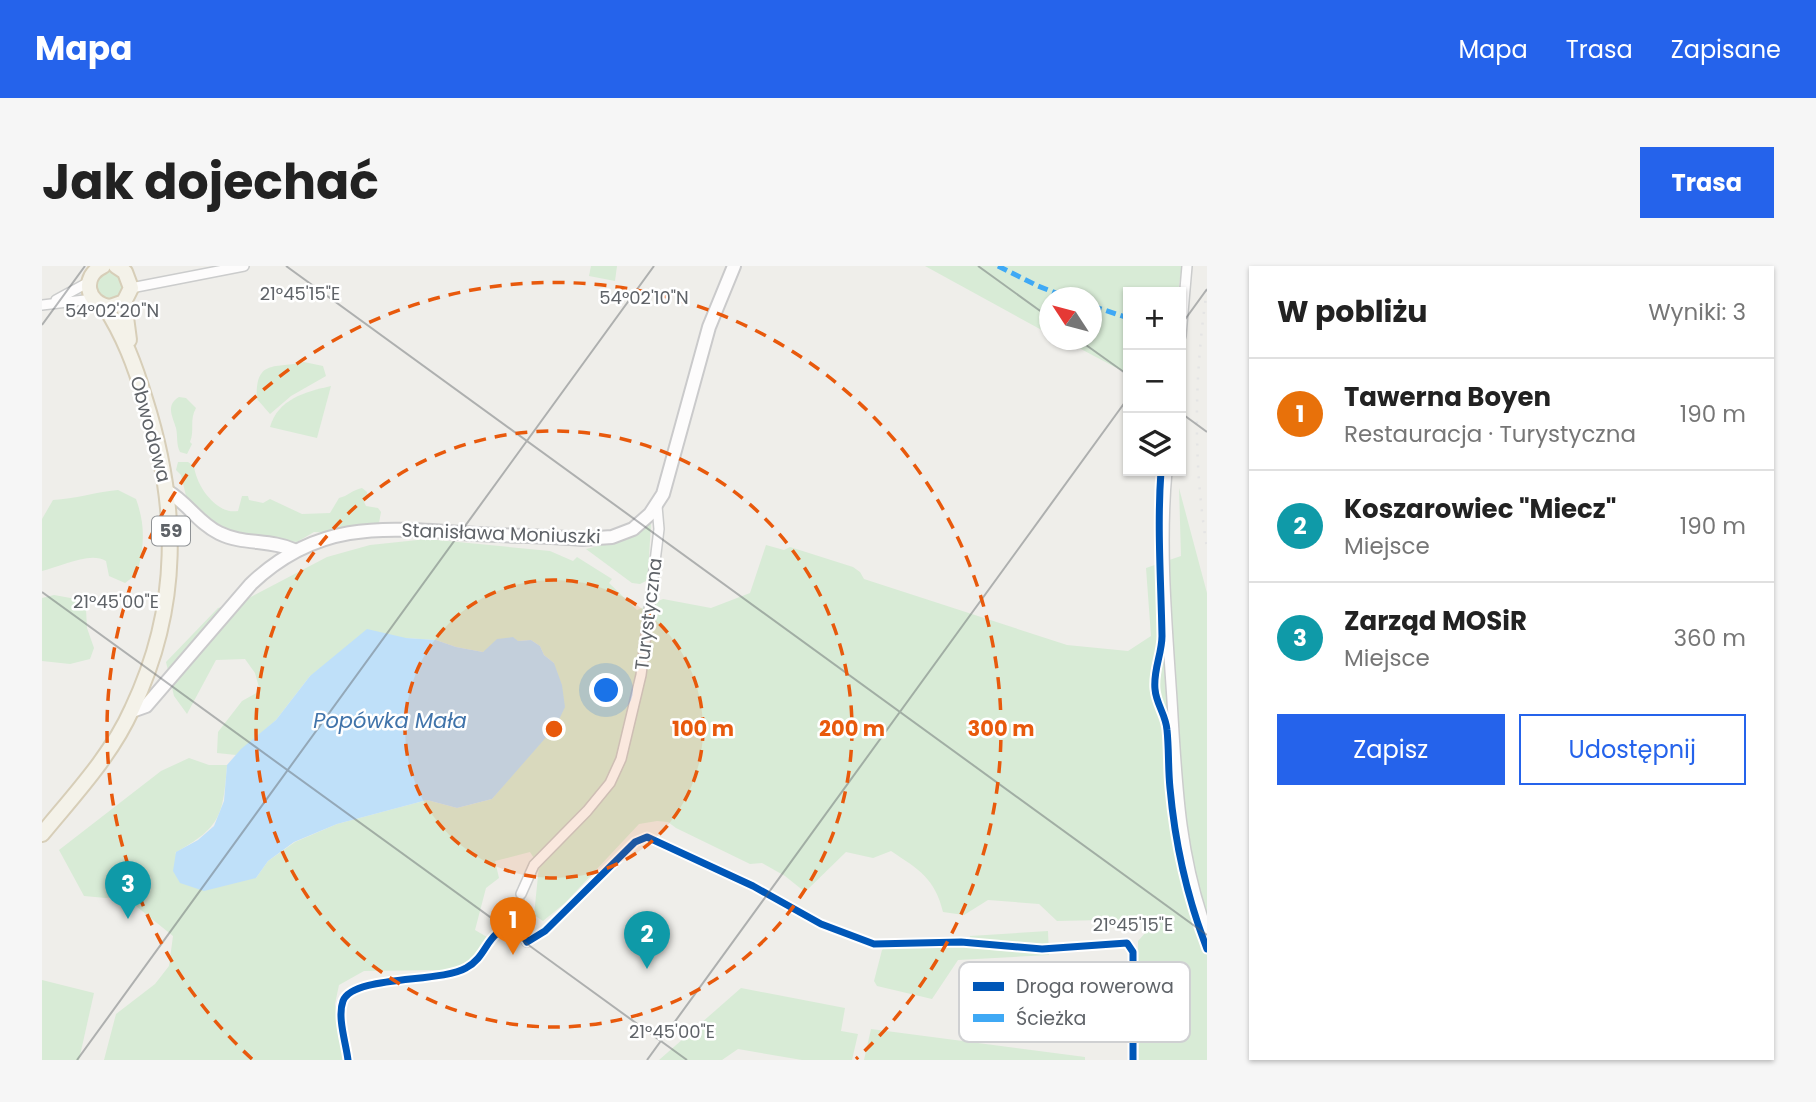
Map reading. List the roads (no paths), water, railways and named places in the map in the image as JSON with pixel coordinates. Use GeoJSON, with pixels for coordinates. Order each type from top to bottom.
{"type":"FeatureCollection","features":[{"type":"Feature","properties":{"kind":"main road"},"geometry":{"type":"LineString","coordinates":[[99,303],[115,306],[124,302],[131,288],[125,272],[116,266]]}},
{"type":"Feature","properties":{"kind":"main road"},"geometry":{"type":"LineString","coordinates":[[89,282],[92,274],[100,267]]}},
{"type":"Feature","properties":{"kind":"main road","name":"Obwodowa"},"geometry":{"type":"LineString","coordinates":[[89,282],[89,291],[130,351]]}},
{"type":"Feature","properties":{"kind":"main road","name":"Obwodowa"},"geometry":{"type":"LineString","coordinates":[[124,302],[130,351],[158,442],[167,491],[171,562],[166,602],[152,659],[132,711]]}},
{"type":"Feature","properties":{"kind":"main road","name":"Stanisława Moniuszki"},"geometry":{"type":"LineString","coordinates":[[42,834],[99,763],[132,711]]}},
{"type":"Feature","properties":{"kind":"street"},"geometry":{"type":"LineString","coordinates":[[131,288],[244,266]]}},
{"type":"Feature","properties":{"kind":"street","name":"Stanisława Moniuszki"},"geometry":{"type":"LineString","coordinates":[[132,711],[146,706],[267,568],[295,550],[341,534],[406,529],[582,539],[604,538],[633,529],[642,523],[657,506],[663,494],[709,327],[734,266]]}},
{"type":"Feature","properties":{"kind":"street"},"geometry":{"type":"LineString","coordinates":[[1185,287],[1187,266]]}},
{"type":"Feature","properties":{"kind":"street"},"geometry":{"type":"LineString","coordinates":[[47,304],[89,282]]}},
{"type":"Feature","properties":{"kind":"street"},"geometry":{"type":"LineString","coordinates":[[47,304],[99,303]]}},
{"type":"Feature","properties":{"kind":"street"},"geometry":{"type":"LineString","coordinates":[[1167,476],[1167,627],[1177,784],[1182,840],[1207,930]]}},
{"type":"Feature","properties":{"kind":"street"},"geometry":{"type":"LineString","coordinates":[[167,491],[177,496],[200,520],[219,533],[243,541],[281,544],[295,550]]}},
{"type":"Feature","properties":{"kind":"street","name":"Turystyczna"},"geometry":{"type":"LineString","coordinates":[[521,894],[534,865],[587,811],[610,783],[621,759],[641,675],[659,529],[657,506]]}},
{"type":"Feature","properties":{"kind":"street"},"geometry":{"type":"LineString","coordinates":[[518,918],[527,942]]}},
{"type":"Feature","properties":{"kind":"water","name":"Popówka Mała"},"geometry":{"type":"Polygon","coordinates":[[[367,629],[406,638],[436,640],[483,652],[497,639],[513,637],[518,641],[531,640],[540,646],[544,655],[554,663],[562,685],[565,707],[556,726],[492,799],[457,808],[427,800],[337,824],[294,842],[268,861],[256,878],[204,891],[180,883],[173,871],[176,852],[198,840],[214,826],[224,801],[227,765],[241,749],[276,720],[310,676],[367,629]]]}},
{"type":"Feature","properties":{"kind":"tunnel"},"geometry":{"type":"LineString","coordinates":[[518,918],[521,894]]}},
{"type":"Feature","properties":{"kind":"railway"},"geometry":{"type":"LineString","coordinates":[[1207,290],[1197,419],[1199,484],[1207,548]]}},
{"type":"Feature","properties":{"kind":"place","name":"Zarząd MOSiR"},"geometry":{"type":"Point","coordinates":[128,919]}},
{"type":"Feature","properties":{"kind":"place","name":"Tawerna Boyen"},"geometry":{"type":"Point","coordinates":[513,955]}},
{"type":"Feature","properties":{"kind":"place","name":"Koszarowiec \"Miecz\""},"geometry":{"type":"Point","coordinates":[647,969]}}]}
